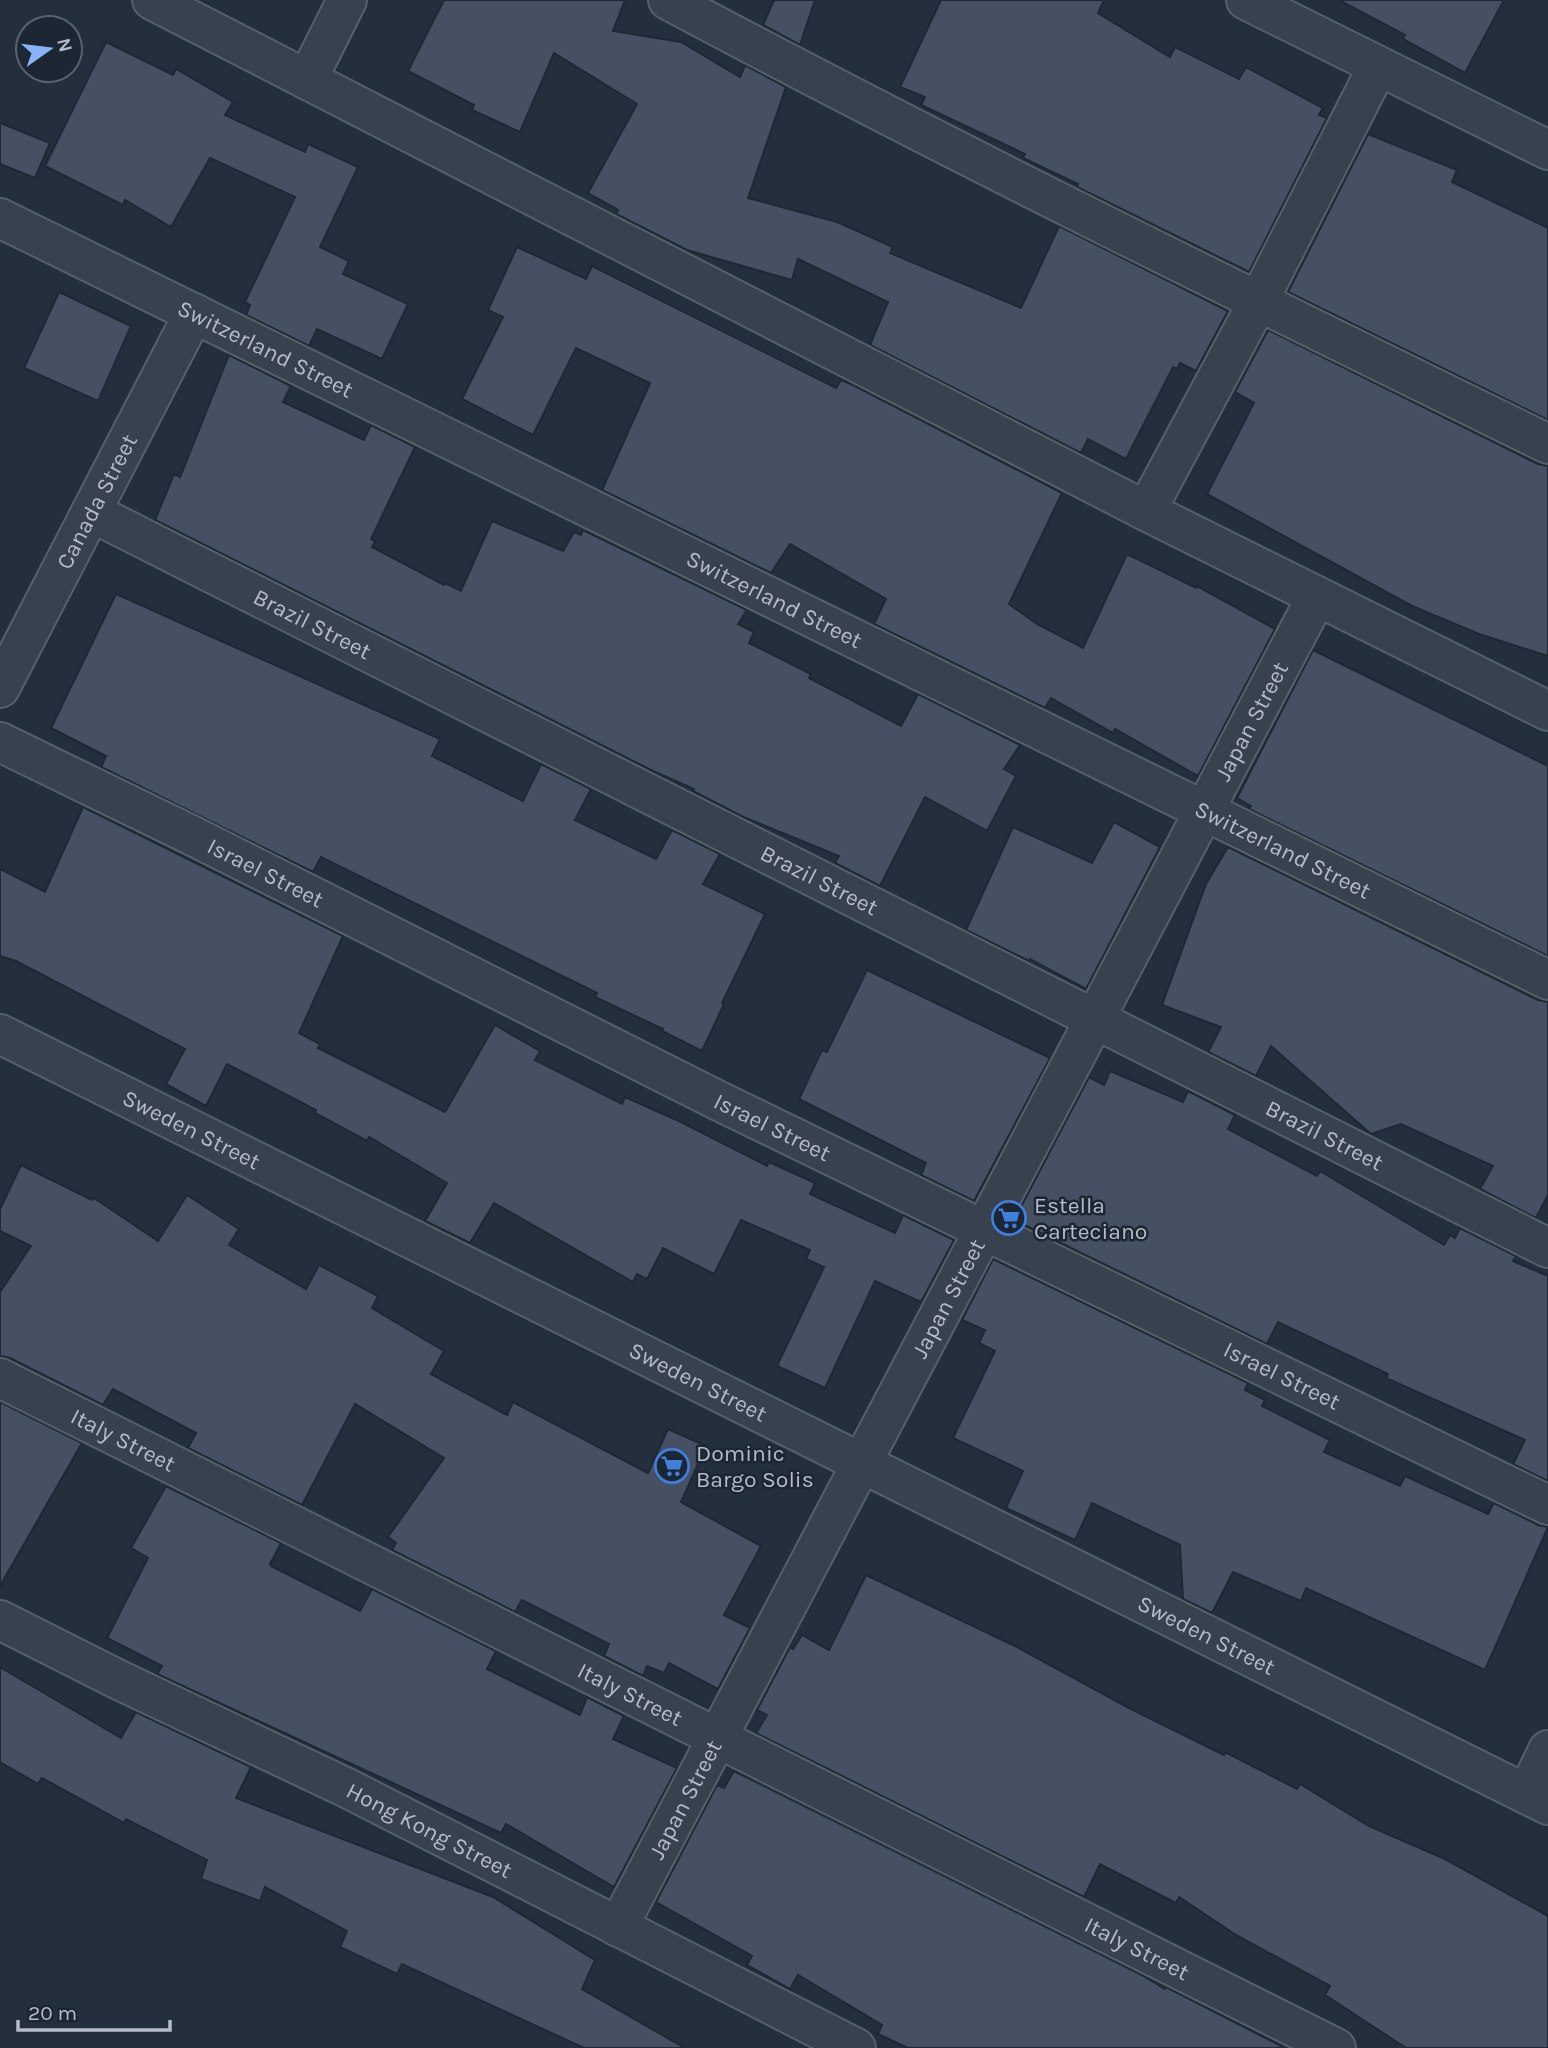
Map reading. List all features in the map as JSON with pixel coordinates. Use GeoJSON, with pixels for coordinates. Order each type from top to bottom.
{"type":"FeatureCollection","features":[{"type":"Feature","properties":{"kind":"street"},"geometry":{"type":"LineString","coordinates":[[152,0],[1146,511],[1548,711]]}},
{"type":"Feature","properties":{"kind":"street"},"geometry":{"type":"LineString","coordinates":[[307,80],[347,0]]}},
{"type":"Feature","properties":{"kind":"street"},"geometry":{"type":"LineString","coordinates":[[668,0],[829,86],[1258,302],[1548,444]]}},
{"type":"Feature","properties":{"kind":"street"},"geometry":{"type":"LineString","coordinates":[[1246,0],[1548,150]]}},
{"type":"Feature","properties":{"kind":"street"},"geometry":{"type":"LineString","coordinates":[[1146,511],[1258,302],[1378,66]]}},
{"type":"Feature","properties":{"kind":"street","name":"Switzerland Street"},"geometry":{"type":"LineString","coordinates":[[0,218],[1548,980]]}},
{"type":"Feature","properties":{"kind":"street","name":"Canada Street"},"geometry":{"type":"LineString","coordinates":[[0,688],[194,313]]}},
{"type":"Feature","properties":{"kind":"street","name":"Brazil Street"},"geometry":{"type":"LineString","coordinates":[[92,512],[1548,1248]]}},
{"type":"Feature","properties":{"kind":"street","name":"Japan Street"},"geometry":{"type":"LineString","coordinates":[[618,1927],[1317,596]]}},
{"type":"Feature","properties":{"kind":"street","name":"Israel Street"},"geometry":{"type":"LineString","coordinates":[[0,742],[984,1231],[1548,1505]]}},
{"type":"Feature","properties":{"kind":"street","name":"Sweden Street"},"geometry":{"type":"LineString","coordinates":[[0,1034],[1537,1800]]}},
{"type":"Feature","properties":{"kind":"street","name":"Italy Street"},"geometry":{"type":"LineString","coordinates":[[0,1378],[1336,2048]]}},
{"type":"Feature","properties":{"kind":"street","name":"Hong Kong Street"},"geometry":{"type":"LineString","coordinates":[[0,1620],[346,1788],[856,2048]]}},
{"type":"Feature","properties":{"kind":"street"},"geometry":{"type":"LineString","coordinates":[[1537,1800],[1548,1750]]}},
{"type":"Feature","properties":{"kind":"building"},"geometry":{"type":"Polygon","coordinates":[[[444,0],[625,0],[613,31],[681,42],[740,77],[745,65],[786,87],[748,198],[837,222],[893,247],[890,253],[1021,308],[1059,226],[1228,311],[1196,371],[1180,363],[1177,369],[1173,367],[1126,459],[1088,439],[1081,453],[870,345],[888,302],[798,259],[792,280],[687,250],[616,214],[618,210],[588,193],[637,104],[554,53],[520,132],[472,110],[474,105],[408,71],[444,0]]]}},
{"type":"Feature","properties":{"kind":"building"},"geometry":{"type":"Polygon","coordinates":[[[774,0],[815,0],[800,45],[763,25],[774,0]]]}},
{"type":"Feature","properties":{"kind":"building"},"geometry":{"type":"Polygon","coordinates":[[[941,0],[1104,0],[1098,13],[1170,57],[1175,47],[1239,79],[1246,67],[1323,108],[1319,115],[1327,118],[1249,272],[1077,187],[1078,184],[1023,158],[1025,154],[921,105],[925,97],[900,87],[941,0]]]}},
{"type":"Feature","properties":{"kind":"building"},"geometry":{"type":"Polygon","coordinates":[[[1339,0],[1504,0],[1465,73],[1403,39],[1405,35],[1339,0]]]}},
{"type":"Feature","properties":{"kind":"building"},"geometry":{"type":"Polygon","coordinates":[[[106,42],[173,75],[176,69],[233,102],[225,115],[305,152],[308,144],[358,167],[320,247],[349,261],[343,274],[408,304],[382,359],[317,329],[309,346],[246,315],[250,305],[245,302],[295,197],[210,158],[171,227],[125,200],[123,205],[45,166],[106,42]]]}},
{"type":"Feature","properties":{"kind":"building"},"geometry":{"type":"Polygon","coordinates":[[[0,123],[50,143],[35,178],[0,164],[0,123]]]}},
{"type":"Feature","properties":{"kind":"building"},"geometry":{"type":"Polygon","coordinates":[[[1368,134],[1457,170],[1452,182],[1548,228],[1548,420],[1288,292],[1368,134]]]}},
{"type":"Feature","properties":{"kind":"building"},"geometry":{"type":"Polygon","coordinates":[[[517,247],[586,279],[592,266],[836,388],[841,380],[853,385],[1062,493],[1009,604],[1037,624],[1083,648],[1127,554],[1196,588],[1197,586],[1275,629],[1198,776],[1115,729],[1113,733],[1051,698],[1045,708],[874,624],[886,599],[790,544],[771,573],[602,490],[650,383],[576,348],[533,435],[462,399],[503,317],[488,310],[517,247]]]}},
{"type":"Feature","properties":{"kind":"building"},"geometry":{"type":"Polygon","coordinates":[[[59,292],[131,326],[98,401],[24,368],[59,292]]]}},
{"type":"Feature","properties":{"kind":"building"},"geometry":{"type":"Polygon","coordinates":[[[1268,330],[1538,464],[1548,466],[1548,656],[1479,634],[1412,606],[1207,494],[1254,403],[1235,392],[1268,330]]]}},
{"type":"Feature","properties":{"kind":"building"},"geometry":{"type":"Polygon","coordinates":[[[229,355],[291,386],[283,402],[364,440],[371,425],[415,447],[371,539],[375,541],[372,547],[444,585],[445,583],[461,591],[492,521],[563,551],[574,532],[581,535],[583,530],[747,610],[738,624],[754,632],[749,643],[811,674],[809,678],[901,726],[918,694],[1020,745],[1004,769],[1016,776],[987,831],[925,797],[880,886],[835,863],[839,856],[741,816],[693,791],[694,789],[653,771],[155,520],[174,474],[180,477],[229,355]]]}},
{"type":"Feature","properties":{"kind":"building"},"geometry":{"type":"Polygon","coordinates":[[[116,594],[440,739],[432,756],[523,801],[541,764],[591,789],[575,820],[656,859],[672,830],[720,854],[703,884],[765,914],[702,1051],[595,997],[597,993],[321,857],[313,872],[101,767],[106,756],[51,728],[116,594]]]}},
{"type":"Feature","properties":{"kind":"building"},"geometry":{"type":"Polygon","coordinates":[[[1313,650],[1548,766],[1548,956],[1249,809],[1251,806],[1237,798],[1313,650]]]}},
{"type":"Feature","properties":{"kind":"building"},"geometry":{"type":"Polygon","coordinates":[[[83,807],[343,936],[299,1033],[320,1044],[318,1048],[445,1112],[495,1025],[540,1051],[535,1060],[622,1104],[625,1097],[767,1166],[769,1162],[815,1183],[810,1194],[895,1233],[903,1215],[954,1240],[921,1302],[875,1281],[825,1388],[777,1366],[824,1267],[806,1259],[810,1250],[741,1220],[714,1274],[663,1248],[647,1279],[637,1274],[633,1282],[494,1203],[470,1243],[425,1221],[447,1183],[369,1137],[367,1141],[315,1113],[316,1110],[227,1064],[206,1106],[166,1084],[185,1049],[16,961],[0,956],[0,869],[45,892],[83,807]]]}},
{"type":"Feature","properties":{"kind":"building"},"geometry":{"type":"Polygon","coordinates":[[[1114,822],[1160,847],[1086,989],[1030,959],[1029,961],[966,930],[1013,827],[1092,863],[1114,822]]]}},
{"type":"Feature","properties":{"kind":"building"},"geometry":{"type":"Polygon","coordinates":[[[1228,847],[1538,1000],[1548,1002],[1548,1195],[1536,1218],[1480,1189],[1493,1166],[1401,1124],[1371,1134],[1271,1046],[1256,1076],[1208,1052],[1221,1027],[1162,1005],[1206,884],[1228,847]]]}},
{"type":"Feature","properties":{"kind":"building"},"geometry":{"type":"Polygon","coordinates":[[[867,970],[1050,1058],[974,1201],[921,1175],[926,1163],[799,1099],[822,1050],[827,1052],[867,970]]]}},
{"type":"Feature","properties":{"kind":"building"},"geometry":{"type":"Polygon","coordinates":[[[1110,1071],[1183,1102],[1188,1091],[1235,1115],[1228,1129],[1317,1176],[1320,1171],[1444,1245],[1450,1235],[1455,1238],[1460,1228],[1516,1256],[1513,1261],[1548,1276],[1548,1481],[1513,1464],[1525,1440],[1386,1378],[1388,1374],[1278,1322],[1267,1344],[1014,1220],[1089,1077],[1104,1085],[1110,1071]]]}},
{"type":"Feature","properties":{"kind":"building"},"geometry":{"type":"Polygon","coordinates":[[[21,1165],[92,1200],[94,1198],[158,1241],[187,1195],[239,1229],[229,1245],[306,1289],[319,1265],[378,1296],[372,1308],[444,1351],[431,1374],[507,1415],[513,1402],[648,1473],[668,1429],[706,1446],[681,1502],[761,1546],[724,1615],[750,1628],[718,1689],[669,1663],[664,1673],[647,1666],[643,1676],[604,1656],[609,1644],[522,1600],[515,1612],[392,1550],[396,1543],[388,1537],[444,1458],[355,1404],[302,1505],[188,1448],[196,1433],[113,1389],[103,1405],[10,1358],[0,1356],[0,1292],[31,1246],[0,1231],[0,1209],[21,1165]]]}},
{"type":"Feature","properties":{"kind":"building"},"geometry":{"type":"Polygon","coordinates":[[[993,1259],[1248,1383],[1245,1390],[1265,1400],[1262,1406],[1330,1440],[1324,1452],[1400,1486],[1405,1476],[1488,1514],[1494,1503],[1538,1525],[1548,1527],[1485,1670],[1306,1588],[1301,1601],[1233,1572],[1212,1613],[1183,1599],[1180,1545],[1092,1503],[1075,1540],[1006,1508],[1023,1471],[953,1438],[995,1351],[979,1343],[985,1330],[962,1320],[993,1259]]]}},
{"type":"Feature","properties":{"kind":"building"},"geometry":{"type":"Polygon","coordinates":[[[0,1402],[82,1443],[0,1586],[0,1402]]]}},
{"type":"Feature","properties":{"kind":"building"},"geometry":{"type":"Polygon","coordinates":[[[166,1486],[281,1543],[271,1566],[360,1611],[372,1589],[496,1651],[487,1669],[580,1715],[587,1697],[624,1716],[613,1739],[677,1768],[614,1887],[506,1824],[501,1833],[157,1674],[162,1666],[107,1638],[148,1558],[131,1548],[166,1486]]]}},
{"type":"Feature","properties":{"kind":"building"},"geometry":{"type":"Polygon","coordinates":[[[866,1575],[1015,1646],[1129,1708],[1224,1755],[1225,1752],[1297,1789],[1300,1784],[1369,1826],[1445,1859],[1548,1916],[1548,2048],[1406,2048],[1325,1995],[1330,1986],[1236,1935],[1179,1897],[1176,1903],[1100,1864],[1084,1897],[756,1733],[767,1715],[757,1710],[790,1647],[793,1649],[802,1635],[829,1650],[866,1575]]]}},
{"type":"Feature","properties":{"kind":"building"},"geometry":{"type":"Polygon","coordinates":[[[0,1667],[121,1738],[136,1712],[251,1767],[236,1798],[493,1897],[595,1960],[582,1989],[685,2048],[584,2048],[402,1964],[397,1974],[340,1947],[347,1931],[265,1887],[260,1901],[201,1879],[207,1860],[126,1819],[124,1823],[42,1778],[38,1784],[0,1762],[0,1667]]]}},
{"type":"Feature","properties":{"kind":"building"},"geometry":{"type":"Polygon","coordinates":[[[734,1771],[1285,2048],[908,2048],[878,2034],[882,2025],[798,1975],[790,1989],[747,1965],[752,1956],[656,1902],[717,1785],[724,1788],[734,1771]]]}},
{"type":"Feature","properties":{"kind":"place","name":"Estella Carteciano"},"geometry":{"type":"Point","coordinates":[1009,1218]}},
{"type":"Feature","properties":{"kind":"place","name":"Dominic Bargo Solis"},"geometry":{"type":"Point","coordinates":[672,1466]}}]}
